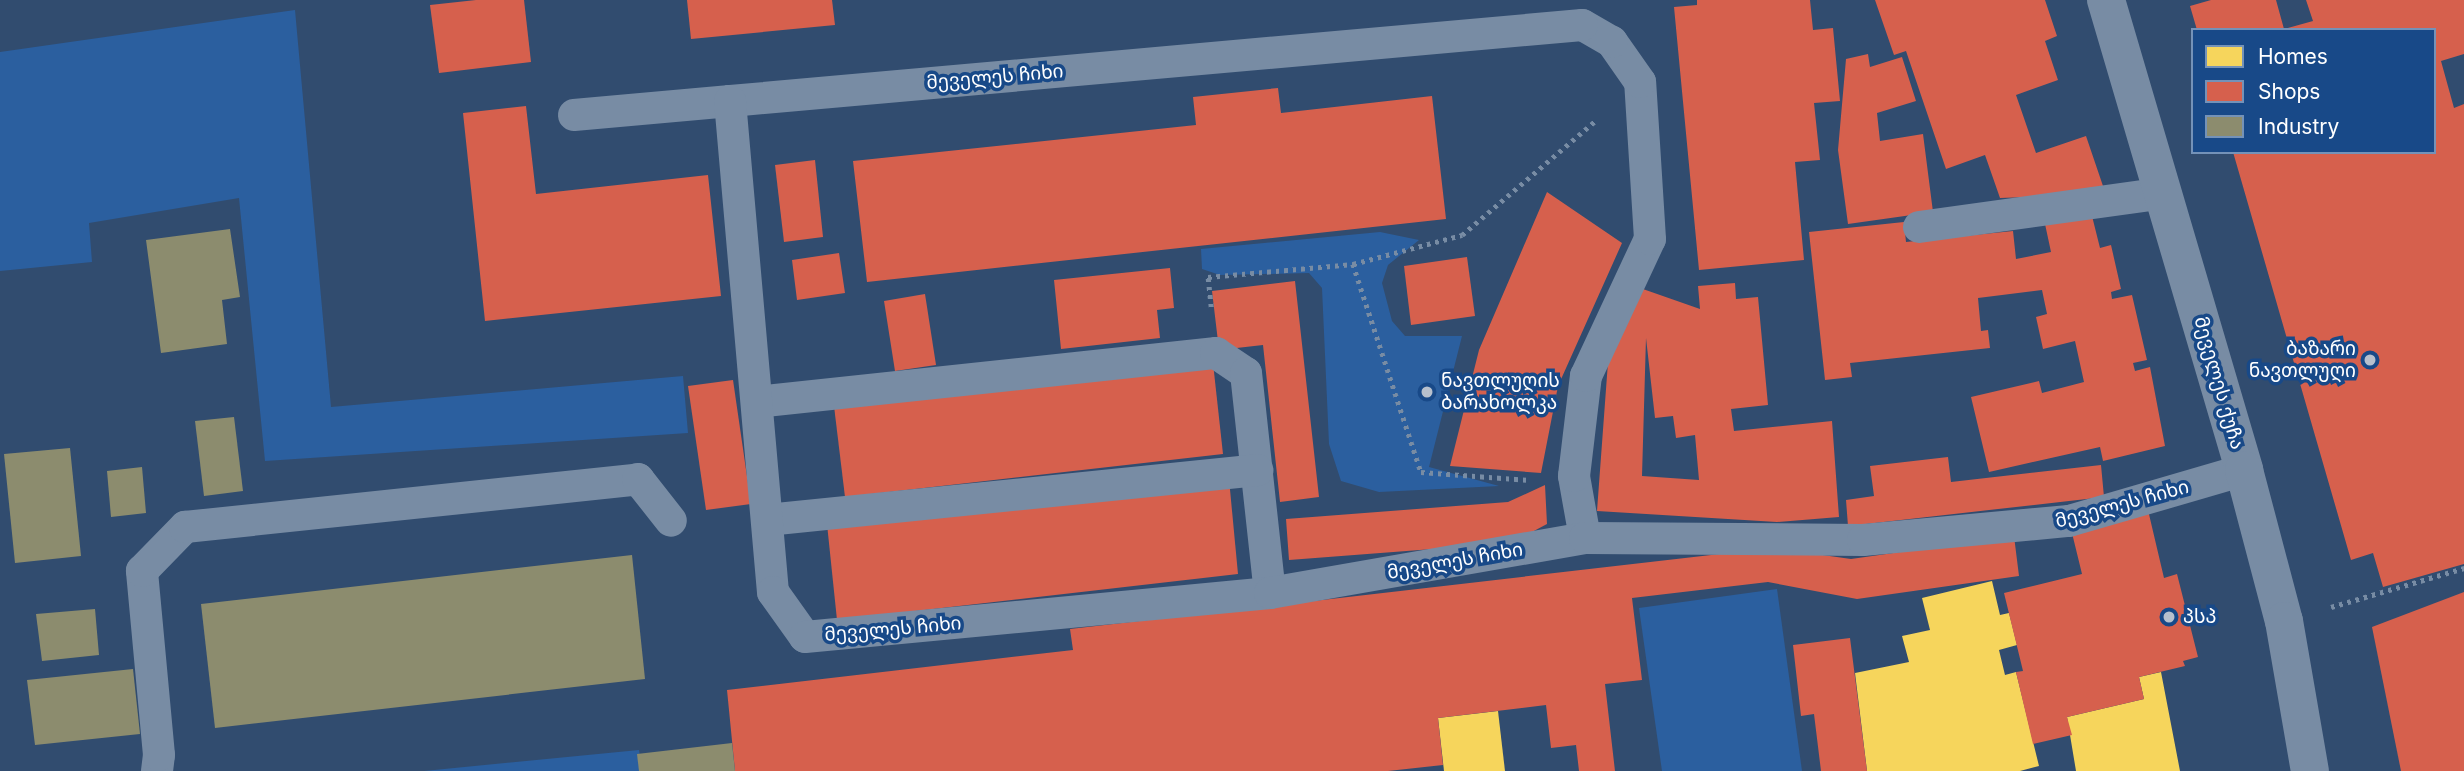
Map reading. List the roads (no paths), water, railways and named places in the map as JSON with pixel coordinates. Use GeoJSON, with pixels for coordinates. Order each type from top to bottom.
{"type":"FeatureCollection","features":[{"type":"Feature","properties":{"kind":"street","name":"მეველეს ქუჩა"},"geometry":{"type":"LineString","coordinates":[[2105,0],[2244,470],[2284,621],[2310,771]]}},
{"type":"Feature","properties":{"kind":"lane","name":"მეველეს ჩიხი"},"geometry":{"type":"LineString","coordinates":[[1585,538],[1574,475],[1586,376],[1650,239],[1640,82],[1612,42],[1582,25],[730,101],[773,592],[805,637],[1270,593],[1585,538],[1863,540],[2069,521],[2244,470]]}},
{"type":"Feature","properties":{"kind":"lane"},"geometry":{"type":"LineString","coordinates":[[574,115],[730,101]]}},
{"type":"Feature","properties":{"kind":"lane"},"geometry":{"type":"LineString","coordinates":[[1919,227],[2164,193]]}},
{"type":"Feature","properties":{"kind":"lane"},"geometry":{"type":"LineString","coordinates":[[757,402],[1216,353],[1247,373],[1270,593]]}},
{"type":"Feature","properties":{"kind":"lane"},"geometry":{"type":"LineString","coordinates":[[768,520],[1257,470]]}},
{"type":"Feature","properties":{"kind":"lane"},"geometry":{"type":"LineString","coordinates":[[157,771],[159,755],[142,571],[185,527],[638,479],[671,521]]}},
{"type":"Feature","properties":{"kind":"place","name":"ბაზარი ნავთლუღი"},"geometry":{"type":"Point","coordinates":[2370,360]}},
{"type":"Feature","properties":{"kind":"place","name":"ნავთლუღის ბარახოლკა"},"geometry":{"type":"Point","coordinates":[1427,392]}},
{"type":"Feature","properties":{"kind":"place","name":"პსპ"},"geometry":{"type":"Point","coordinates":[2169,617]}}]}
